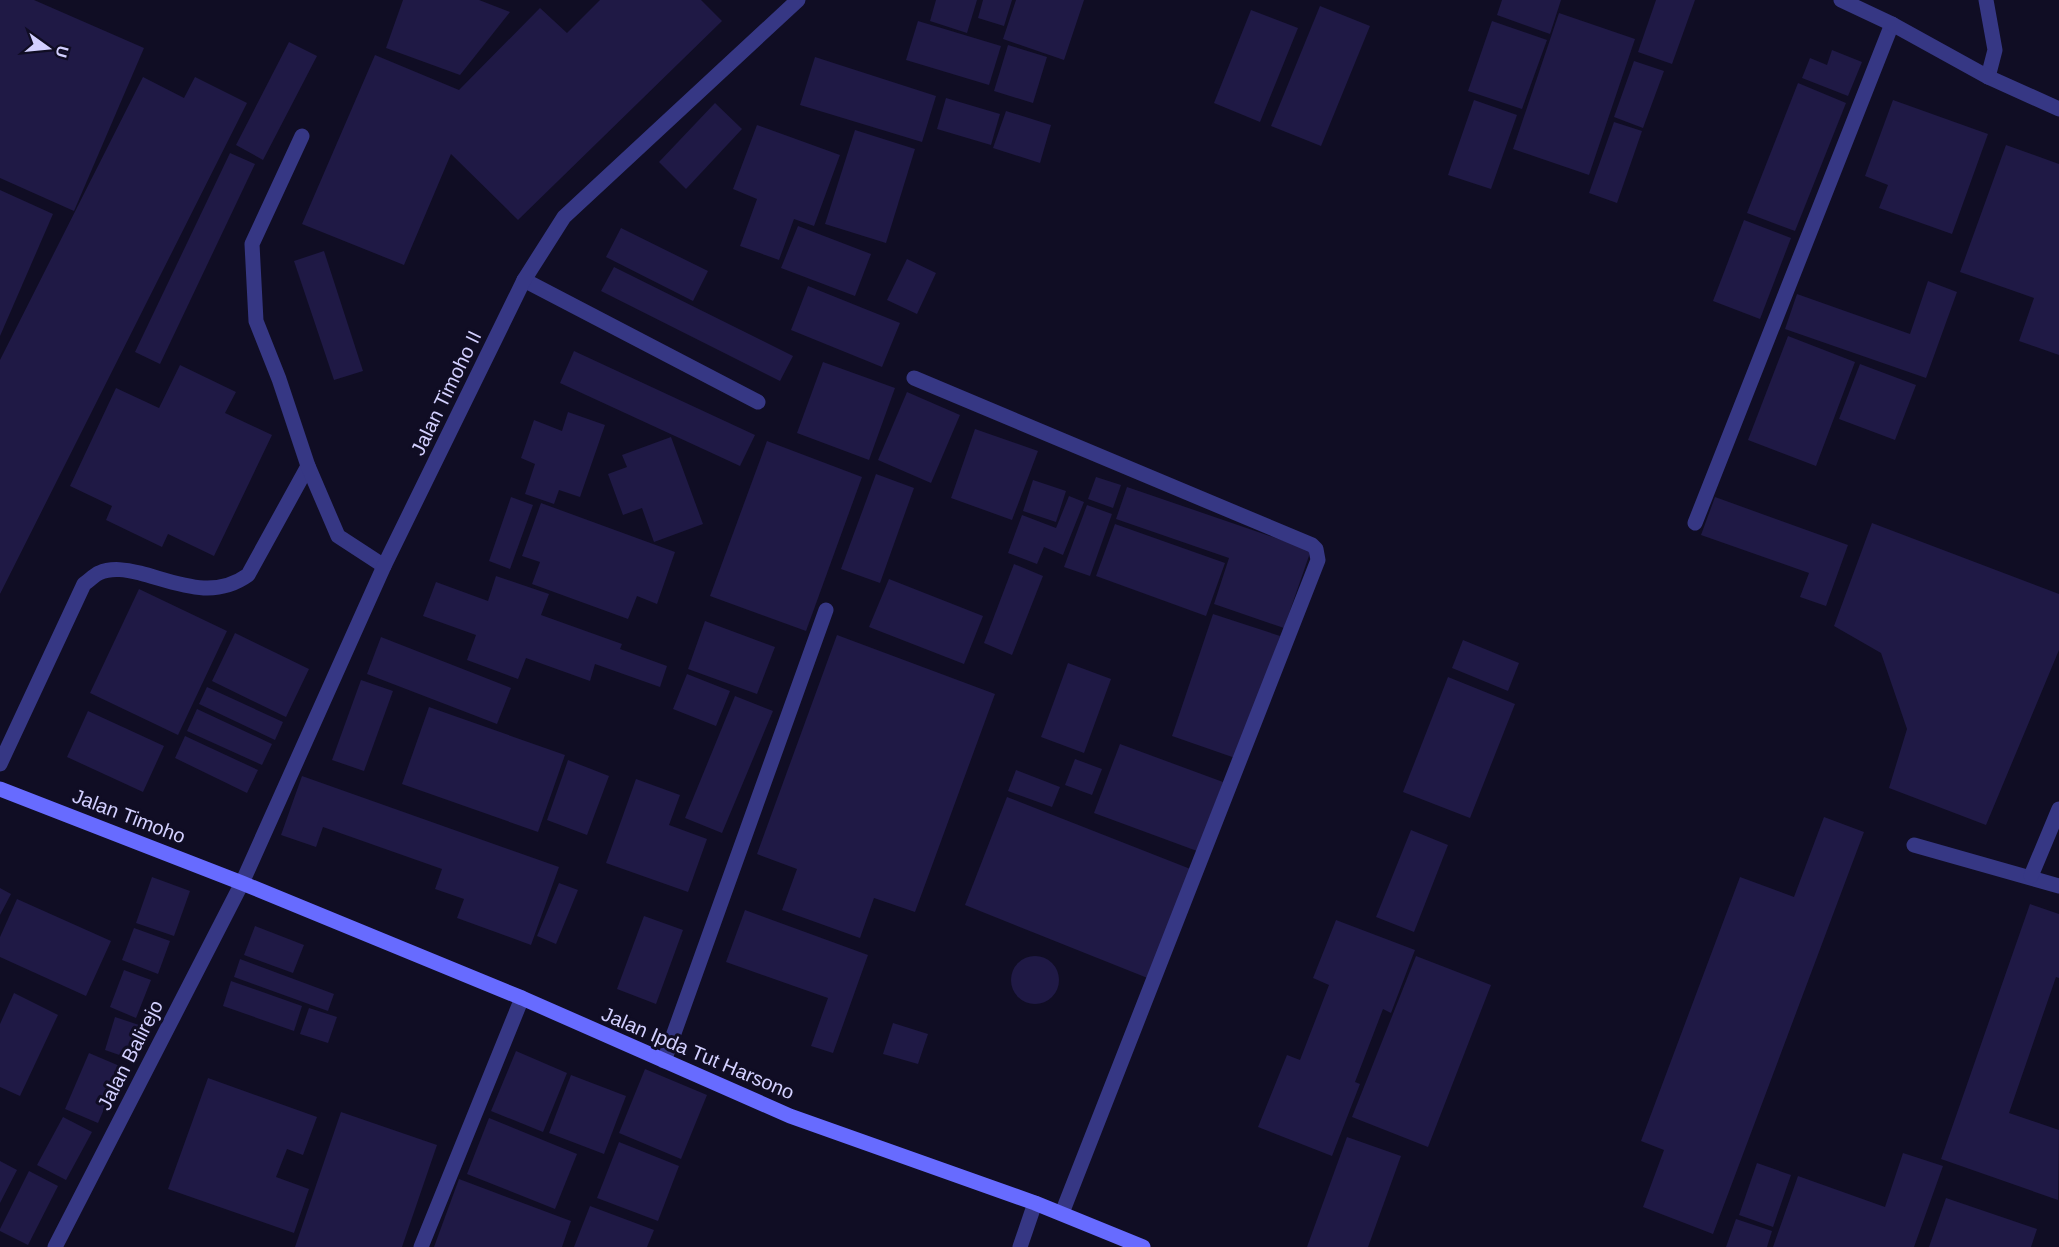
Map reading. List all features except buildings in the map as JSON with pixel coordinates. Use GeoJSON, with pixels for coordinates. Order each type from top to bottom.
{"type":"FeatureCollection","features":[{"type":"Feature","properties":{"kind":"main road","name":"Jalan Timoho"},"geometry":{"type":"LineString","coordinates":[[0,789],[242,882]]}},
{"type":"Feature","properties":{"kind":"main road","name":"Jalan Ipda Tut Harsono"},"geometry":{"type":"LineString","coordinates":[[242,882],[522,998],[790,1116],[1062,1213],[1143,1247]]}},
{"type":"Feature","properties":{"kind":"street","name":"Jalan Timoho II"},"geometry":{"type":"LineString","coordinates":[[242,882],[384,566],[524,280],[564,217],[798,0]]}},
{"type":"Feature","properties":{"kind":"street"},"geometry":{"type":"LineString","coordinates":[[1841,0],[1892,24],[1988,77],[2059,109]]}},
{"type":"Feature","properties":{"kind":"street"},"geometry":{"type":"LineString","coordinates":[[1986,0],[1995,50],[1988,77]]}},
{"type":"Feature","properties":{"kind":"street"},"geometry":{"type":"LineString","coordinates":[[1695,523],[1892,24]]}},
{"type":"Feature","properties":{"kind":"street"},"geometry":{"type":"LineString","coordinates":[[302,136],[252,244],[256,321],[279,379],[308,466],[338,536],[384,566]]}},
{"type":"Feature","properties":{"kind":"street"},"geometry":{"type":"LineString","coordinates":[[524,280],[758,402]]}},
{"type":"Feature","properties":{"kind":"street"},"geometry":{"type":"LineString","coordinates":[[914,378],[1312,545],[1317,554],[1318,560],[1062,1213]]}},
{"type":"Feature","properties":{"kind":"street"},"geometry":{"type":"LineString","coordinates":[[0,764],[84,584],[98,573],[111,569],[130,571],[200,588],[218,589],[236,584],[248,575],[308,466]]}},
{"type":"Feature","properties":{"kind":"street"},"geometry":{"type":"LineString","coordinates":[[664,1061],[826,610]]}},
{"type":"Feature","properties":{"kind":"street"},"geometry":{"type":"LineString","coordinates":[[2031,876],[2059,809]]}},
{"type":"Feature","properties":{"kind":"street"},"geometry":{"type":"LineString","coordinates":[[1914,845],[2031,876],[2059,886]]}},
{"type":"Feature","properties":{"kind":"street","name":"Jalan Balirejo"},"geometry":{"type":"LineString","coordinates":[[55,1247],[242,882]]}},
{"type":"Feature","properties":{"kind":"street"},"geometry":{"type":"LineString","coordinates":[[422,1247],[522,998]]}},
{"type":"Feature","properties":{"kind":"street"},"geometry":{"type":"LineString","coordinates":[[1020,1247],[1035,1203]]}}]}
